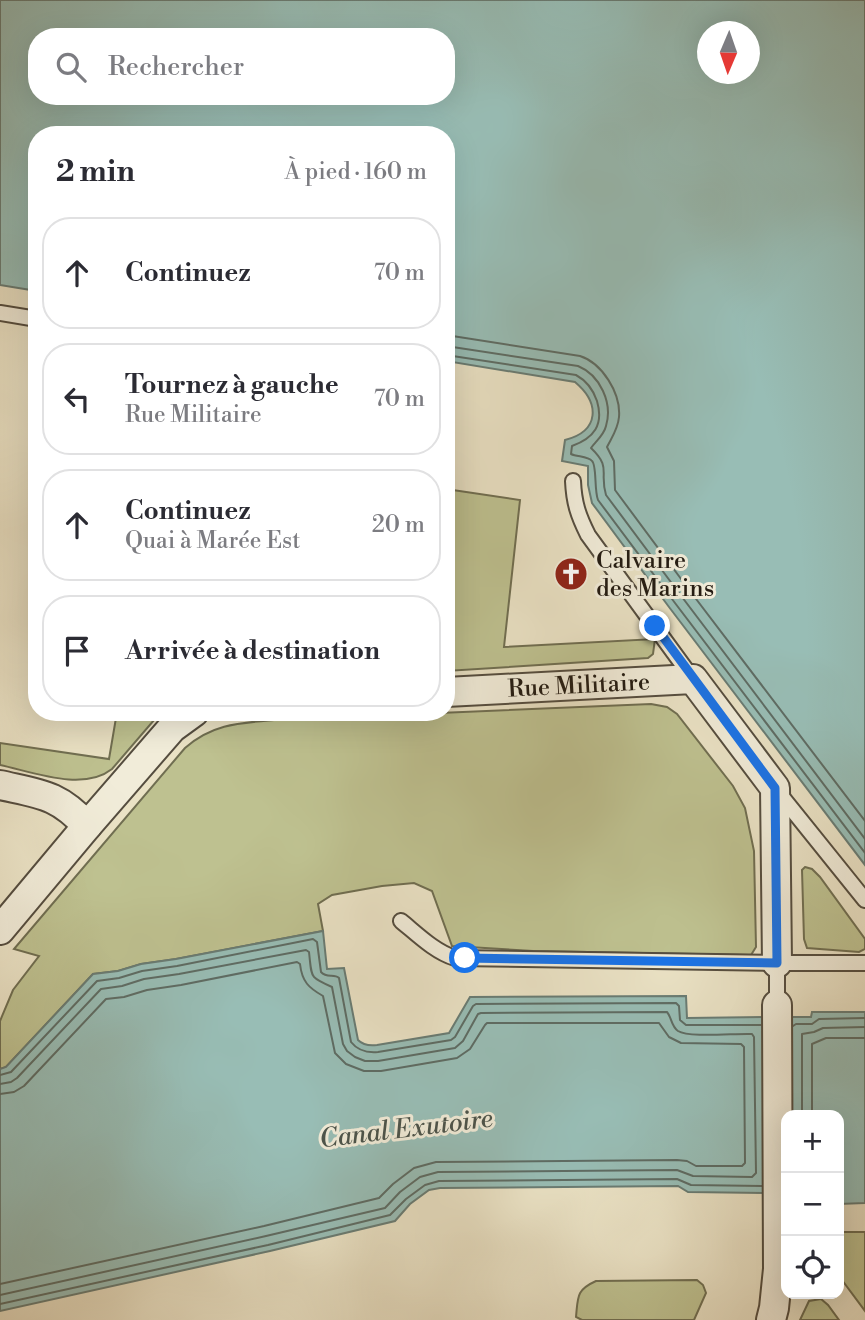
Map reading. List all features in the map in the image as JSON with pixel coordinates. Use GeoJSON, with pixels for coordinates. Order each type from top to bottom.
{"type":"FeatureCollection","features":[{"type":"Feature","properties":{"kind":"street","name":"Rue Militaire"},"geometry":{"type":"LineString","coordinates":[[455,692],[693,680]]}},
{"type":"Feature","properties":{"kind":"street"},"geometry":{"type":"LineString","coordinates":[[693,680],[775,788],[777,963]]}},
{"type":"Feature","properties":{"kind":"street"},"geometry":{"type":"LineString","coordinates":[[0,930],[172,728],[182,721]]}},
{"type":"Feature","properties":{"kind":"street"},"geometry":{"type":"LineString","coordinates":[[0,785],[44,794],[68,806],[87,826]]}},
{"type":"Feature","properties":{"kind":"street"},"geometry":{"type":"LineString","coordinates":[[771,1320],[778,1279],[777,1005]]}},
{"type":"Feature","properties":{"kind":"lane"},"geometry":{"type":"LineString","coordinates":[[0,313],[28,317]]}},
{"type":"Feature","properties":{"kind":"lane"},"geometry":{"type":"LineString","coordinates":[[573,481],[577,512],[588,535],[693,680]]}},
{"type":"Feature","properties":{"kind":"lane"},"geometry":{"type":"LineString","coordinates":[[775,788],[865,900]]}},
{"type":"Feature","properties":{"kind":"lane"},"geometry":{"type":"LineString","coordinates":[[401,921],[440,951],[455,958],[865,963]]}},
{"type":"Feature","properties":{"kind":"lane"},"geometry":{"type":"LineString","coordinates":[[777,963],[777,1005]]}},
{"type":"Feature","properties":{"kind":"green space"},"geometry":{"type":"Polygon","coordinates":[[[455,490],[520,500],[504,647],[655,639],[653,654],[648,658],[455,670],[455,490]]]}},
{"type":"Feature","properties":{"kind":"green space"},"geometry":{"type":"Polygon","coordinates":[[[651,704],[667,707],[677,714],[733,786],[745,808],[754,851],[756,947],[751,955],[533,951],[452,946],[432,891],[414,883],[382,886],[332,895],[318,904],[323,931],[93,974],[6,1067],[0,1069],[0,1021],[13,990],[39,956],[14,949],[185,748],[195,740],[216,729],[265,721],[455,721],[455,712],[651,704]]]}},
{"type":"Feature","properties":{"kind":"green space"},"geometry":{"type":"Polygon","coordinates":[[[115,721],[153,721],[112,769],[87,779],[57,778],[0,765],[0,743],[109,759],[115,721]]]}},
{"type":"Feature","properties":{"kind":"green space"},"geometry":{"type":"Polygon","coordinates":[[[805,867],[812,869],[820,877],[865,939],[865,949],[859,952],[807,948],[804,939],[802,870],[805,867]]]}},
{"type":"Feature","properties":{"kind":"green space"},"geometry":{"type":"Polygon","coordinates":[[[844,1232],[865,1232],[865,1311],[844,1283],[844,1232]]]}},
{"type":"Feature","properties":{"kind":"green space"},"geometry":{"type":"Polygon","coordinates":[[[697,1280],[706,1293],[694,1320],[582,1320],[576,1317],[581,1291],[596,1281],[697,1280]]]}},
{"type":"Feature","properties":{"kind":"green space"},"geometry":{"type":"Polygon","coordinates":[[[821,1299],[839,1320],[800,1320],[809,1301],[821,1299]]]}},
{"type":"Feature","properties":{"kind":"water"},"geometry":{"type":"Polygon","coordinates":[[[0,0],[865,0],[865,865],[592,503],[588,466],[562,461],[565,440],[577,436],[590,423],[592,407],[583,390],[575,382],[455,362],[455,126],[28,126],[28,290],[0,285],[0,0]]]}},
{"type":"Feature","properties":{"kind":"water","name":"Canal Exutoire"},"geometry":{"type":"Polygon","coordinates":[[[323,931],[327,969],[344,968],[358,1040],[367,1045],[449,1033],[470,997],[686,996],[687,1018],[769,1017],[772,1193],[688,1192],[678,1186],[440,1188],[429,1190],[410,1204],[395,1221],[0,1311],[0,1069],[6,1067],[93,974],[323,931]]]}},
{"type":"Feature","properties":{"kind":"water"},"geometry":{"type":"Polygon","coordinates":[[[812,1012],[865,1012],[865,1203],[844,1204],[844,1110],[786,1110],[785,1017],[811,1017],[812,1012]]]}},
{"type":"Feature","properties":{"kind":"place","name":"Calvaire des Marins"},"geometry":{"type":"Point","coordinates":[571,574]}},
{"type":"Feature","properties":{"kind":"route"},"geometry":{"type":"LineString","coordinates":[[465,958],[777,963],[775,788],[655,626]]}}]}
